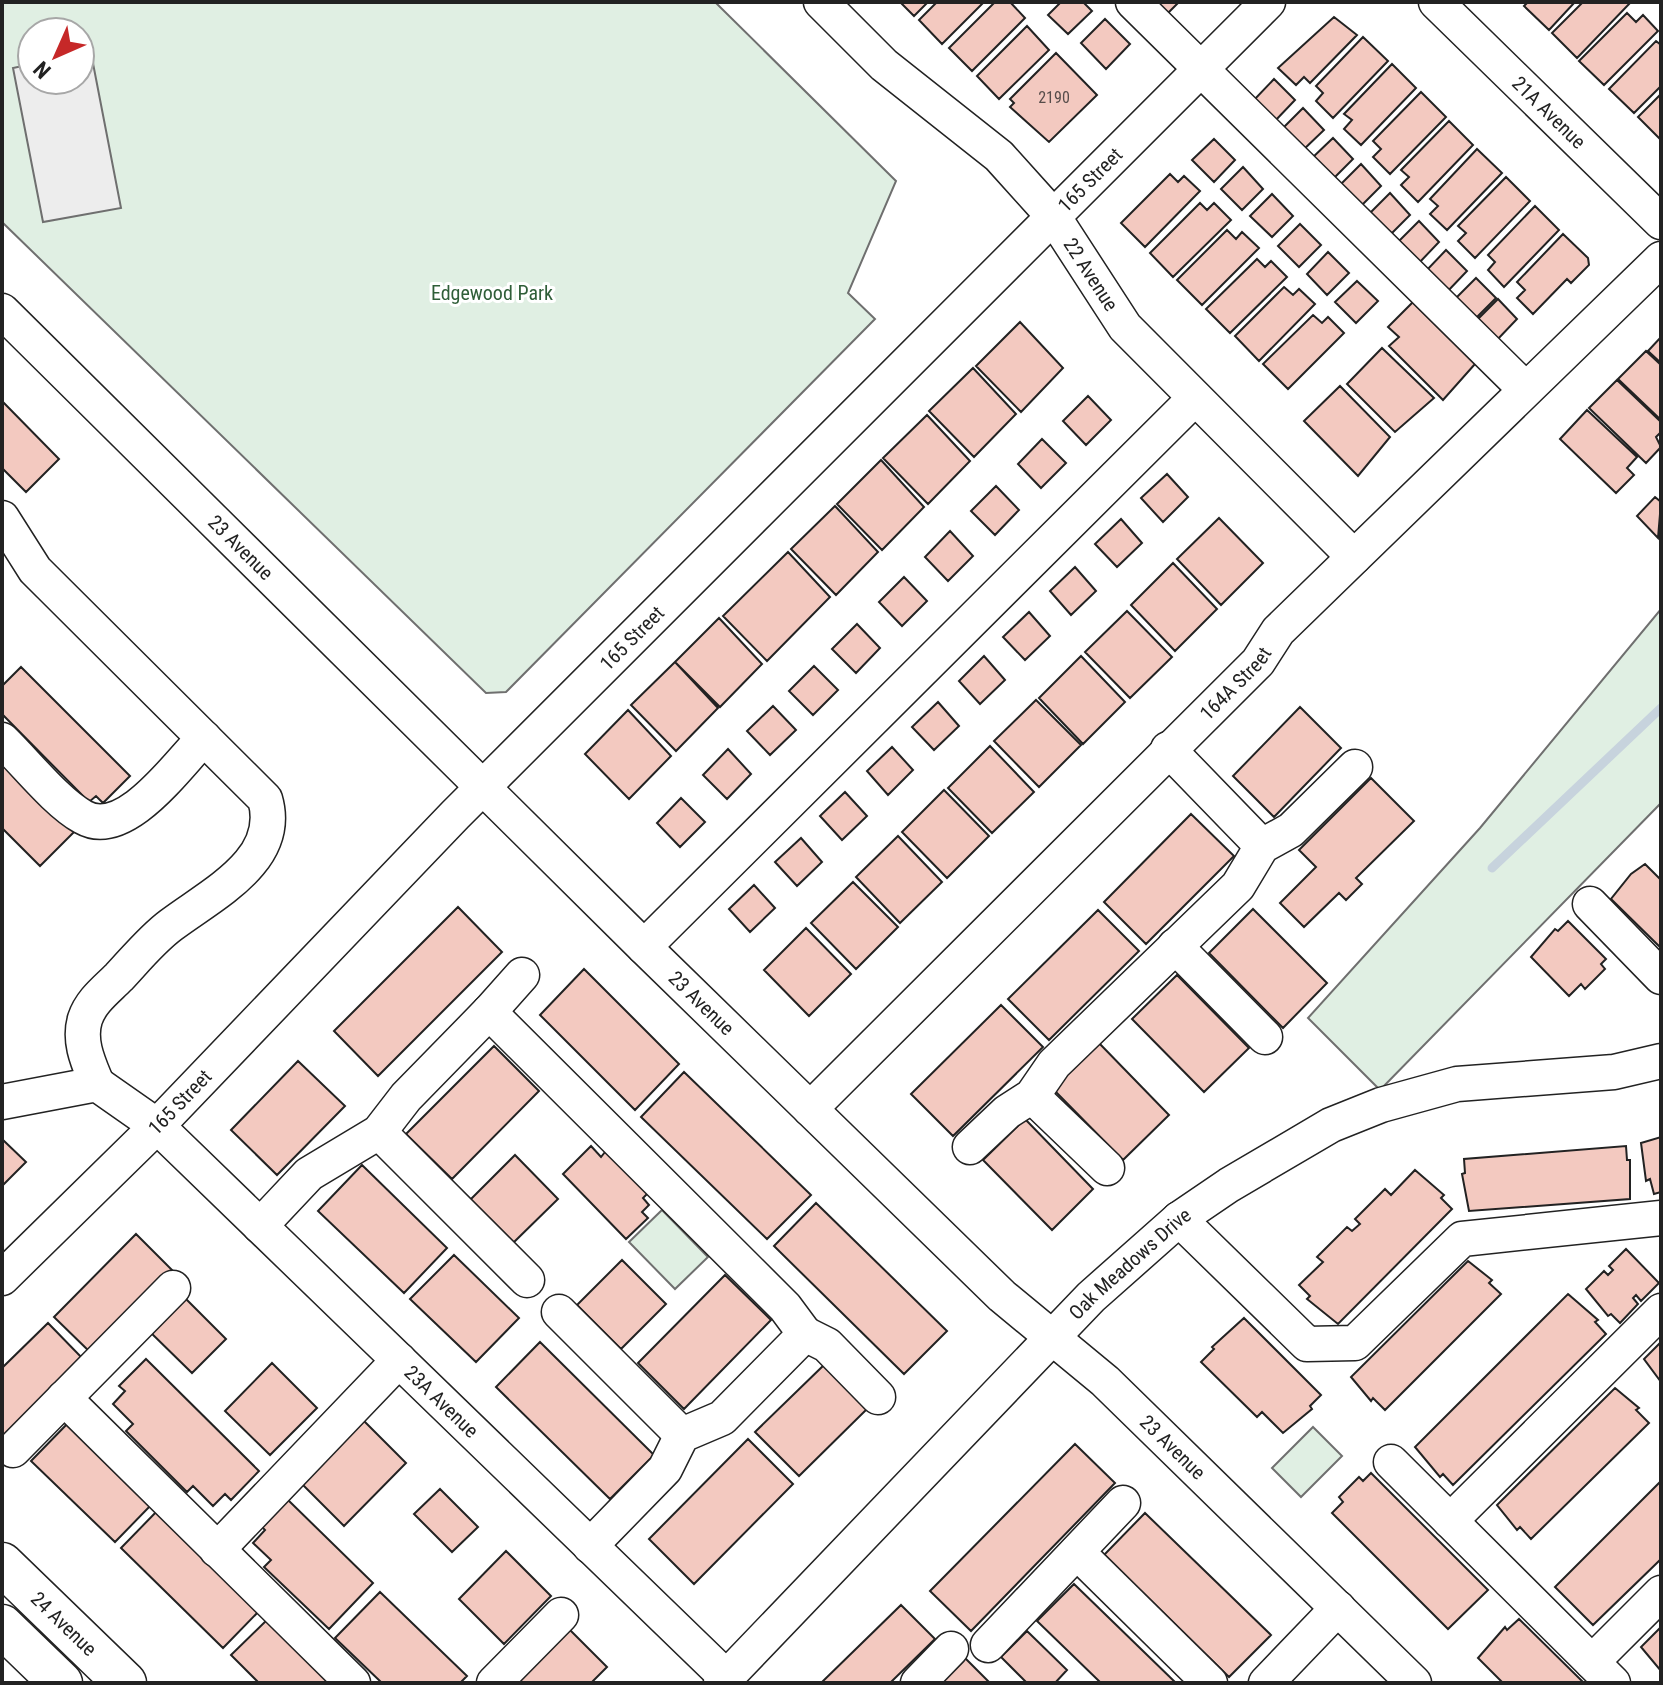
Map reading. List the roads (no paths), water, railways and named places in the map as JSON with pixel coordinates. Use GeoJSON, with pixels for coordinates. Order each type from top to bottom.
{"type":"FeatureCollection","features":[{"type":"Feature","properties":{"kind":"main road","name":"24 Avenue"},"geometry":{"type":"LineString","coordinates":[[2,1564],[125,1683]]}},
{"type":"Feature","properties":{"kind":"main road"},"geometry":{"type":"LineString","coordinates":[[2,1626],[61,1683]]}},
{"type":"Feature","properties":{"kind":"street","name":"22 Avenue"},"geometry":{"type":"LineString","coordinates":[[821,2],[884,65],[999,156],[1053,216],[1125,327],[1354,557]]}},
{"type":"Feature","properties":{"kind":"street"},"geometry":{"type":"LineString","coordinates":[[1133,2],[1525,389]]}},
{"type":"Feature","properties":{"kind":"street","name":"165 Street"},"geometry":{"type":"LineString","coordinates":[[2,1278],[157,1126],[484,786],[1268,2]]}},
{"type":"Feature","properties":{"kind":"street","name":"21A Avenue"},"geometry":{"type":"LineString","coordinates":[[1436,2],[1661,222]]}},
{"type":"Feature","properties":{"kind":"street","name":"164A Street"},"geometry":{"type":"LineString","coordinates":[[810,1109],[1258,662],[1278,631],[1525,389],[1604,318],[1661,259]]}},
{"type":"Feature","properties":{"kind":"street","name":"23 Avenue"},"geometry":{"type":"LineString","coordinates":[[2,311],[644,947],[1002,1296],[1105,1381],[1414,1683]]}},
{"type":"Feature","properties":{"kind":"street"},"geometry":{"type":"LineString","coordinates":[[644,947],[1195,398]]}},
{"type":"Feature","properties":{"kind":"street"},"geometry":{"type":"LineString","coordinates":[[2,518],[35,570],[265,799],[270,822],[254,858],[235,879],[168,927],[93,1003],[85,1020],[83,1036],[86,1057],[97,1084],[2,1102]]}},
{"type":"Feature","properties":{"kind":"street"},"geometry":{"type":"LineString","coordinates":[[2,740],[77,813],[103,822],[121,818],[136,808],[204,738]]}},
{"type":"Feature","properties":{"kind":"street"},"geometry":{"type":"LineString","coordinates":[[1168,749],[1262,846]]}},
{"type":"Feature","properties":{"kind":"street"},"geometry":{"type":"LineString","coordinates":[[970,1147],[1007,1112],[1032,1096],[1054,1064],[1238,886],[1262,846],[1291,830],[1355,767]]}},
{"type":"Feature","properties":{"kind":"street"},"geometry":{"type":"LineString","coordinates":[[1590,904],[1661,977]]}},
{"type":"Feature","properties":{"kind":"street"},"geometry":{"type":"LineString","coordinates":[[1175,946],[1265,1037]]}},
{"type":"Feature","properties":{"kind":"street"},"geometry":{"type":"LineString","coordinates":[[260,1226],[309,1174],[379,1132],[406,1097],[522,975]]}},
{"type":"Feature","properties":{"kind":"street"},"geometry":{"type":"LineString","coordinates":[[489,1012],[785,1307],[805,1334],[827,1345],[878,1397]]}},
{"type":"Feature","properties":{"kind":"street","name":"Oak Meadows Drive"},"geometry":{"type":"LineString","coordinates":[[724,1680],[1051,1338],[1179,1219],[1331,1125],[1381,1105],[1457,1084],[1614,1072],[1661,1061]]}},
{"type":"Feature","properties":{"kind":"street","name":"23A Avenue"},"geometry":{"type":"LineString","coordinates":[[97,1084],[157,1126],[724,1680]]}},
{"type":"Feature","properties":{"kind":"street"},"geometry":{"type":"LineString","coordinates":[[1032,1096],[1107,1168]]}},
{"type":"Feature","properties":{"kind":"street"},"geometry":{"type":"LineString","coordinates":[[379,1132],[527,1280]]}},
{"type":"Feature","properties":{"kind":"street"},"geometry":{"type":"LineString","coordinates":[[1179,1219],[1307,1344],[1355,1343],[1462,1239],[1661,1218]]}},
{"type":"Feature","properties":{"kind":"street"},"geometry":{"type":"LineString","coordinates":[[13,1450],[173,1288]]}},
{"type":"Feature","properties":{"kind":"street"},"geometry":{"type":"LineString","coordinates":[[1450,1521],[1661,1311]]}},
{"type":"Feature","properties":{"kind":"street"},"geometry":{"type":"LineString","coordinates":[[559,1312],[682,1435]]}},
{"type":"Feature","properties":{"kind":"street"},"geometry":{"type":"LineString","coordinates":[[590,1546],[665,1469],[682,1435],[722,1418],[805,1334]]}},
{"type":"Feature","properties":{"kind":"street"},"geometry":{"type":"LineString","coordinates":[[217,1550],[399,1360]]}},
{"type":"Feature","properties":{"kind":"street"},"geometry":{"type":"LineString","coordinates":[[64,1398],[353,1683]]}},
{"type":"Feature","properties":{"kind":"street"},"geometry":{"type":"LineString","coordinates":[[1391,1462],[1603,1673],[1661,1593]]}},
{"type":"Feature","properties":{"kind":"street"},"geometry":{"type":"LineString","coordinates":[[988,1645],[1123,1503]]}},
{"type":"Feature","properties":{"kind":"street"},"geometry":{"type":"LineString","coordinates":[[1077,1552],[1210,1683]]}},
{"type":"Feature","properties":{"kind":"street"},"geometry":{"type":"LineString","coordinates":[[1266,1683],[1338,1608]]}},
{"type":"Feature","properties":{"kind":"street"},"geometry":{"type":"LineString","coordinates":[[494,1683],[561,1615]]}},
{"type":"Feature","properties":{"kind":"street"},"geometry":{"type":"LineString","coordinates":[[918,1683],[951,1649]]}},
{"type":"Feature","properties":{"kind":"waterway"},"geometry":{"type":"LineString","coordinates":[[1492,868],[1661,708]]}},
{"type":"Feature","properties":{"kind":"park label","name":"Edgewood Park"},"geometry":{"type":"Point","coordinates":[492,293]}}]}
